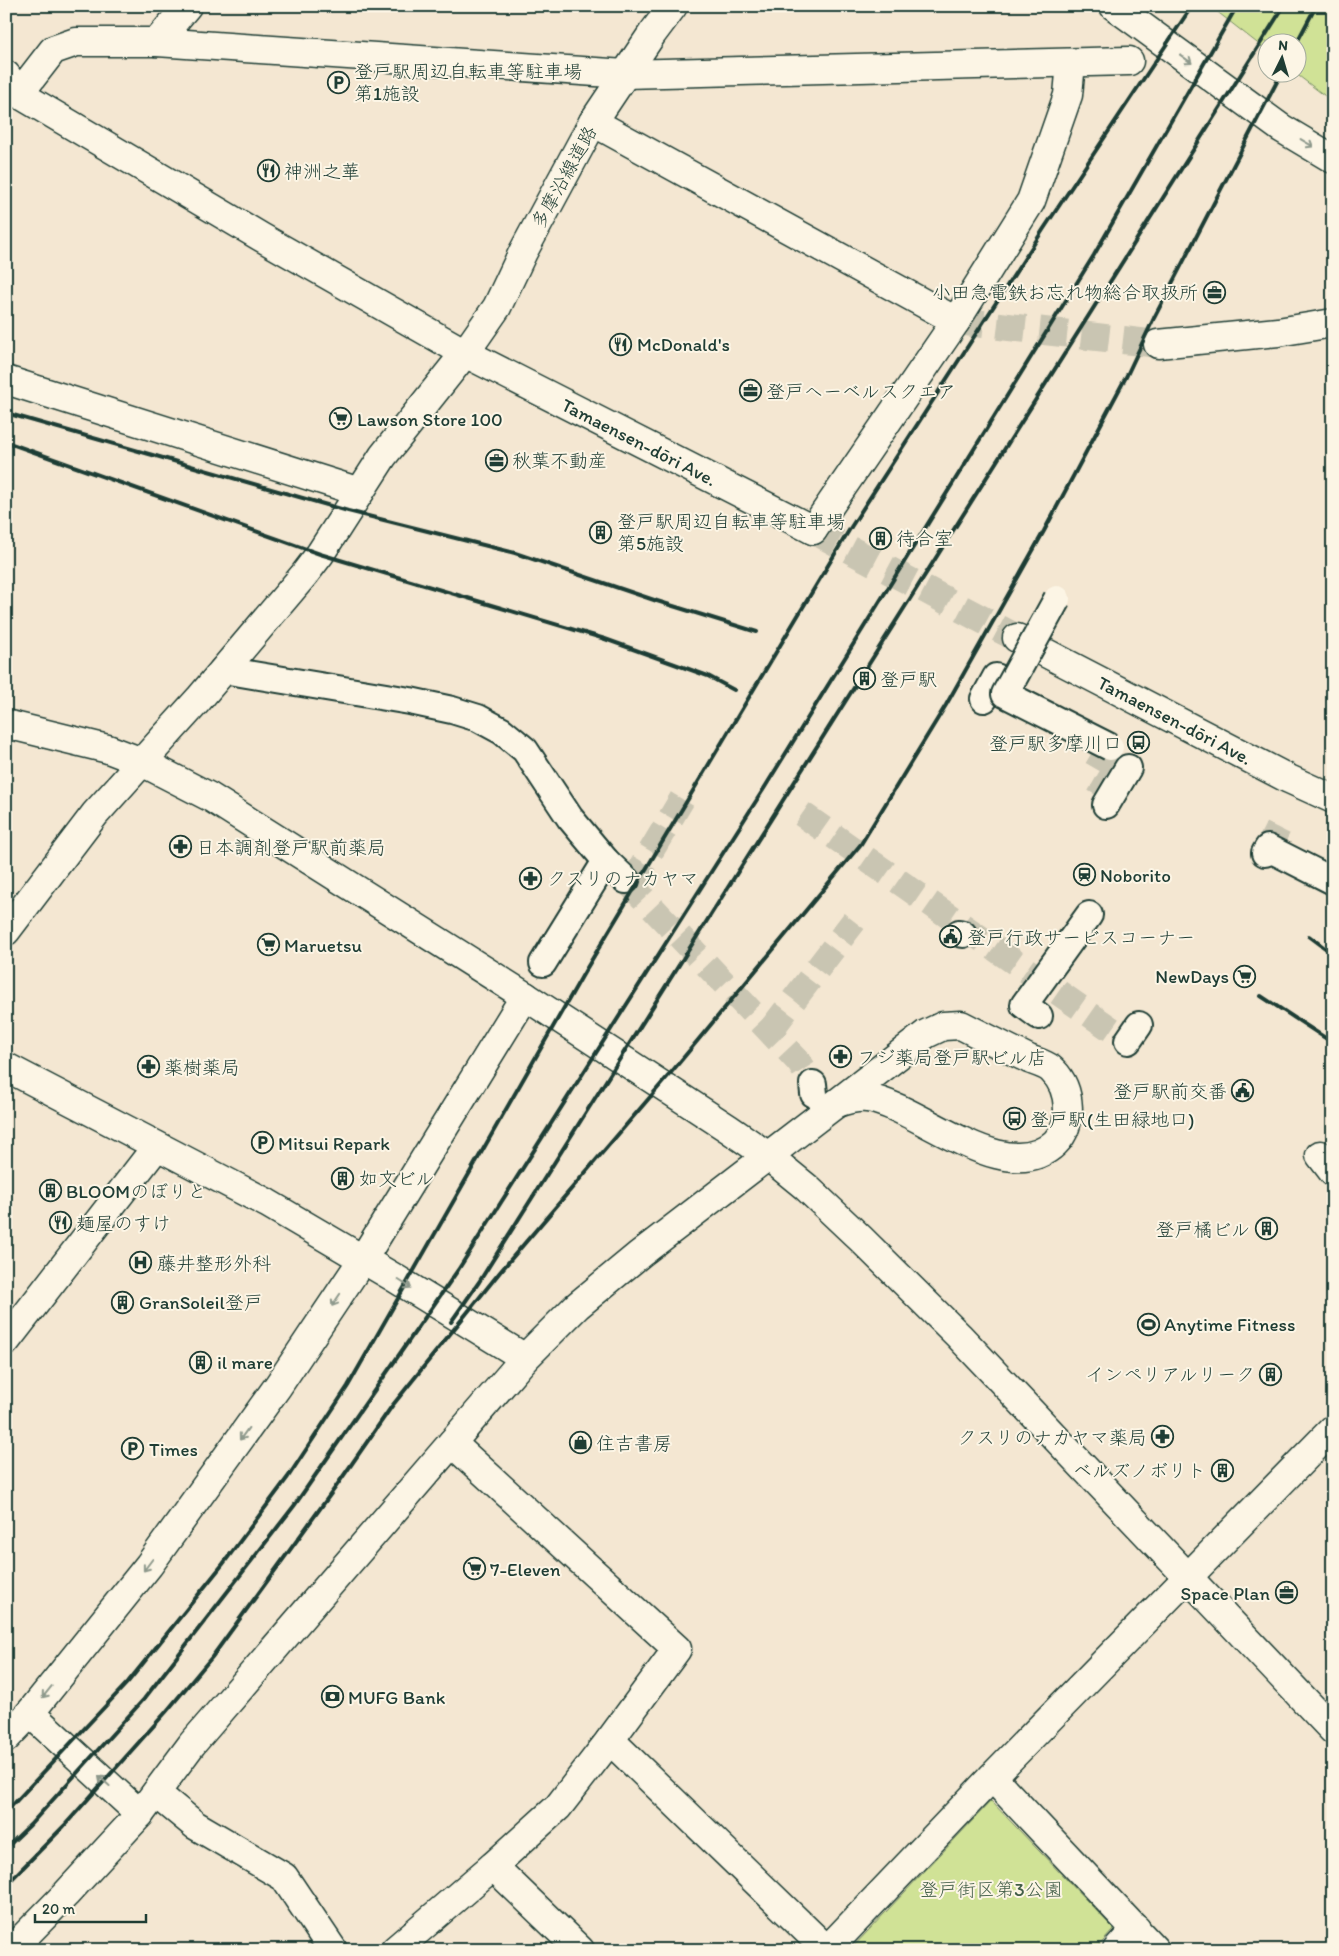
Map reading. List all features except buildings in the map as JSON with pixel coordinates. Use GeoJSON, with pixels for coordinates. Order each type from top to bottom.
{"type":"FeatureCollection","features":[{"type":"Feature","properties":{"kind":"street"},"geometry":{"type":"LineString","coordinates":[[157,42],[187,6]]}},
{"type":"Feature","properties":{"kind":"street","name":"多摩沿線道路"},"geometry":{"type":"LineString","coordinates":[[6,931],[95,814],[315,561],[383,456],[465,353],[497,307],[523,252],[593,122],[673,6]]}},
{"type":"Feature","properties":{"kind":"street"},"geometry":{"type":"LineString","coordinates":[[1114,6],[1281,128],[1333,159]]}},
{"type":"Feature","properties":{"kind":"street"},"geometry":{"type":"LineString","coordinates":[[10,88],[53,50],[76,42],[157,42],[625,74],[1129,61]]}},
{"type":"Feature","properties":{"kind":"street"},"geometry":{"type":"LineString","coordinates":[[593,122],[956,321],[1031,201],[1068,95],[1071,63]]}},
{"type":"Feature","properties":{"kind":"street","name":"Tamaensen-dōri Ave."},"geometry":{"type":"LineString","coordinates":[[10,88],[261,238],[465,353],[813,530],[956,321]]}},
{"type":"Feature","properties":{"kind":"street"},"geometry":{"type":"LineString","coordinates":[[1158,344],[1278,332],[1333,323]]}},
{"type":"Feature","properties":{"kind":"street"},"geometry":{"type":"LineString","coordinates":[[6,380],[360,492]]}},
{"type":"Feature","properties":{"kind":"street"},"geometry":{"type":"LineString","coordinates":[[1057,599],[1005,694],[1110,747]]}},
{"type":"Feature","properties":{"kind":"street","name":"Tamaensen-dōri Ave."},"geometry":{"type":"LineString","coordinates":[[1017,638],[1333,800]]}},
{"type":"Feature","properties":{"kind":"street"},"geometry":{"type":"LineString","coordinates":[[222,670],[410,701],[478,718],[502,731],[525,750],[570,818],[606,861],[626,880]]}},
{"type":"Feature","properties":{"kind":"street"},"geometry":{"type":"LineString","coordinates":[[6,724],[98,746],[142,762],[210,796],[525,996],[768,1156],[806,1187],[959,1336],[1186,1578],[1333,1730]]}},
{"type":"Feature","properties":{"kind":"street"},"geometry":{"type":"LineString","coordinates":[[1106,805],[1128,768]]}},
{"type":"Feature","properties":{"kind":"street"},"geometry":{"type":"LineString","coordinates":[[1266,854],[1268,848],[1333,881]]}},
{"type":"Feature","properties":{"kind":"street"},"geometry":{"type":"LineString","coordinates":[[544,964],[606,861]]}},
{"type":"Feature","properties":{"kind":"street"},"geometry":{"type":"LineString","coordinates":[[1040,1016],[1024,1006],[1089,915]]}},
{"type":"Feature","properties":{"kind":"street"},"geometry":{"type":"LineString","coordinates":[[6,1738],[30,1713],[154,1557],[278,1386],[363,1259],[525,996]]}},
{"type":"Feature","properties":{"kind":"street"},"geometry":{"type":"LineString","coordinates":[[11,1950],[66,1894],[148,1804],[192,1744],[525,1358],[577,1306],[640,1254],[768,1156],[821,1094],[926,1034],[943,1026],[961,1025],[1052,1070],[1064,1090],[1069,1109],[1067,1126],[1057,1142],[1044,1152],[1027,1157],[1003,1156],[981,1149],[890,1106],[866,1098],[821,1094]]}},
{"type":"Feature","properties":{"kind":"street"},"geometry":{"type":"LineString","coordinates":[[6,1067],[267,1203],[525,1358]]}},
{"type":"Feature","properties":{"kind":"street"},"geometry":{"type":"LineString","coordinates":[[6,1341],[157,1146]]}},
{"type":"Feature","properties":{"kind":"street"},"geometry":{"type":"LineString","coordinates":[[610,1740],[827,1950],[992,1777],[1333,1430]]}},
{"type":"Feature","properties":{"kind":"street"},"geometry":{"type":"LineString","coordinates":[[395,1950],[558,1807],[610,1740],[676,1649],[452,1443]]}},
{"type":"Feature","properties":{"kind":"street"},"geometry":{"type":"LineString","coordinates":[[30,1713],[148,1804],[196,1825],[284,1876],[333,1950]]}},
{"type":"Feature","properties":{"kind":"street"},"geometry":{"type":"LineString","coordinates":[[992,1777],[1155,1950]]}},
{"type":"Feature","properties":{"kind":"street"},"geometry":{"type":"LineString","coordinates":[[493,1866],[580,1950]]}},
{"type":"Feature","properties":{"kind":"street"},"geometry":{"type":"LineString","coordinates":[[1117,1950],[1136,1929]]}},
{"type":"Feature","properties":{"kind":"green space"},"geometry":{"type":"Polygon","coordinates":[[[1210,6],[1333,6],[1333,102],[1306,81],[1306,32],[1256,32],[1256,42],[1210,6]]]}},
{"type":"Feature","properties":{"kind":"green space","name":"登戸街区第3公園"},"geometry":{"type":"Polygon","coordinates":[[[991,1801],[1114,1929],[1095,1950],[850,1950],[991,1801]]]}},
{"type":"Feature","properties":{"kind":"tunnel"},"geometry":{"type":"LineString","coordinates":[[956,321],[1158,344]]}},
{"type":"Feature","properties":{"kind":"tunnel"},"geometry":{"type":"LineString","coordinates":[[813,530],[1017,638]]}},
{"type":"Feature","properties":{"kind":"tunnel"},"geometry":{"type":"LineString","coordinates":[[1110,747],[1092,778],[1115,791]]}},
{"type":"Feature","properties":{"kind":"tunnel"},"geometry":{"type":"LineString","coordinates":[[631,885],[682,799]]}},
{"type":"Feature","properties":{"kind":"tunnel"},"geometry":{"type":"LineString","coordinates":[[802,814],[1128,1041]]}},
{"type":"Feature","properties":{"kind":"tunnel"},"geometry":{"type":"LineString","coordinates":[[1268,848],[1278,828]]}},
{"type":"Feature","properties":{"kind":"tunnel"},"geometry":{"type":"LineString","coordinates":[[626,880],[799,1062],[813,1084]]}},
{"type":"Feature","properties":{"kind":"tunnel"},"geometry":{"type":"LineString","coordinates":[[770,1031],[854,921]]}},
{"type":"Feature","properties":{"kind":"railway"},"geometry":{"type":"LineString","coordinates":[[6,1812],[128,1682],[223,1564],[288,1477],[348,1386],[585,971],[851,527],[1043,230],[1192,6]]}},
{"type":"Feature","properties":{"kind":"railway"},"geometry":{"type":"LineString","coordinates":[[6,1848],[30,1825],[144,1699],[294,1506],[458,1270],[765,787],[1094,255],[1237,6]]}},
{"type":"Feature","properties":{"kind":"railway"},"geometry":{"type":"LineString","coordinates":[[451,1322],[479,1282],[1284,6]]}},
{"type":"Feature","properties":{"kind":"railway"},"geometry":{"type":"LineString","coordinates":[[1302,32],[1316,6]]}},
{"type":"Feature","properties":{"kind":"railway"},"geometry":{"type":"LineString","coordinates":[[6,1885],[64,1826],[166,1712],[212,1657],[392,1406],[500,1272],[669,1075],[861,844],[946,705],[1044,531],[1127,375],[1154,318],[1277,82]]}},
{"type":"Feature","properties":{"kind":"railway"},"geometry":{"type":"LineString","coordinates":[[6,413],[348,511],[515,553],[657,601],[757,632]]}},
{"type":"Feature","properties":{"kind":"railway"},"geometry":{"type":"LineString","coordinates":[[6,442],[320,554],[605,639],[708,676],[734,690]]}},
{"type":"Feature","properties":{"kind":"railway"},"geometry":{"type":"LineString","coordinates":[[1309,936],[1333,954]]}},
{"type":"Feature","properties":{"kind":"railway"},"geometry":{"type":"LineString","coordinates":[[1261,996],[1333,1043]]}},
{"type":"Feature","properties":{"kind":"place","name":"登戸駅周辺自転車等駐車場 第1施設"},"geometry":{"type":"Point","coordinates":[338,82]}},
{"type":"Feature","properties":{"kind":"place","name":"神洲之華"},"geometry":{"type":"Point","coordinates":[268,171]}},
{"type":"Feature","properties":{"kind":"place","name":"小田急電鉄お忘れ物総合取扱所"},"geometry":{"type":"Point","coordinates":[1214,292]}},
{"type":"Feature","properties":{"kind":"place","name":"McDonald's"},"geometry":{"type":"Point","coordinates":[621,344]}},
{"type":"Feature","properties":{"kind":"place","name":"登戸へーベルスクエア"},"geometry":{"type":"Point","coordinates":[750,391]}},
{"type":"Feature","properties":{"kind":"place","name":"Lawson Store 100"},"geometry":{"type":"Point","coordinates":[341,419]}},
{"type":"Feature","properties":{"kind":"place","name":"秋葉不動産"},"geometry":{"type":"Point","coordinates":[496,460]}},
{"type":"Feature","properties":{"kind":"place","name":"登戸駅周辺自転車等駐車場 第5施設"},"geometry":{"type":"Point","coordinates":[601,532]}},
{"type":"Feature","properties":{"kind":"place","name":"待合室"},"geometry":{"type":"Point","coordinates":[880,538]}},
{"type":"Feature","properties":{"kind":"place","name":"登戸駅"},"geometry":{"type":"Point","coordinates":[864,679]}},
{"type":"Feature","properties":{"kind":"place","name":"登戸駅多摩川口"},"geometry":{"type":"Point","coordinates":[1138,743]}},
{"type":"Feature","properties":{"kind":"place","name":"日本調剤登戸駅前薬局"},"geometry":{"type":"Point","coordinates":[180,847]}},
{"type":"Feature","properties":{"kind":"place","name":"Noborito"},"geometry":{"type":"Point","coordinates":[1084,875]}},
{"type":"Feature","properties":{"kind":"place","name":"クスリのナカヤマ"},"geometry":{"type":"Point","coordinates":[531,878]}},
{"type":"Feature","properties":{"kind":"place","name":"登戸行政サービスコーナー"},"geometry":{"type":"Point","coordinates":[951,937]}},
{"type":"Feature","properties":{"kind":"place","name":"Maruetsu"},"geometry":{"type":"Point","coordinates":[268,945]}},
{"type":"Feature","properties":{"kind":"place","name":"NewDays"},"geometry":{"type":"Point","coordinates":[1245,976]}},
{"type":"Feature","properties":{"kind":"place","name":"フジ薬局登戸駅ビル店"},"geometry":{"type":"Point","coordinates":[841,1057]}},
{"type":"Feature","properties":{"kind":"place","name":"薬樹薬局"},"geometry":{"type":"Point","coordinates":[148,1067]}},
{"type":"Feature","properties":{"kind":"place","name":"登戸駅前交番"},"geometry":{"type":"Point","coordinates":[1243,1091]}},
{"type":"Feature","properties":{"kind":"place","name":"登戸駅(生田緑地口)"},"geometry":{"type":"Point","coordinates":[1014,1119]}},
{"type":"Feature","properties":{"kind":"place","name":"Mitsui Repark"},"geometry":{"type":"Point","coordinates":[262,1143]}},
{"type":"Feature","properties":{"kind":"place","name":"如文ビル"},"geometry":{"type":"Point","coordinates":[343,1178]}},
{"type":"Feature","properties":{"kind":"place","name":"BLOOMのぼりと"},"geometry":{"type":"Point","coordinates":[50,1191]}},
{"type":"Feature","properties":{"kind":"place","name":"麺屋のすけ"},"geometry":{"type":"Point","coordinates":[60,1223]}},
{"type":"Feature","properties":{"kind":"place","name":"登戸橘ビル"},"geometry":{"type":"Point","coordinates":[1266,1229]}},
{"type":"Feature","properties":{"kind":"place","name":"藤井整形外科"},"geometry":{"type":"Point","coordinates":[141,1263]}},
{"type":"Feature","properties":{"kind":"place","name":"GranSoleil登戸"},"geometry":{"type":"Point","coordinates":[123,1302]}},
{"type":"Feature","properties":{"kind":"place","name":"Anytime Fitness"},"geometry":{"type":"Point","coordinates":[1148,1324]}},
{"type":"Feature","properties":{"kind":"place","name":"il mare"},"geometry":{"type":"Point","coordinates":[201,1362]}},
{"type":"Feature","properties":{"kind":"place","name":"インペリアルリーク"},"geometry":{"type":"Point","coordinates":[1271,1374]}},
{"type":"Feature","properties":{"kind":"place","name":"クスリのナカヤマ薬局"},"geometry":{"type":"Point","coordinates":[1163,1437]}},
{"type":"Feature","properties":{"kind":"place","name":"住吉書房"},"geometry":{"type":"Point","coordinates":[580,1443]}},
{"type":"Feature","properties":{"kind":"place","name":"Times"},"geometry":{"type":"Point","coordinates":[133,1449]}},
{"type":"Feature","properties":{"kind":"place","name":"ベルズノボリト"},"geometry":{"type":"Point","coordinates":[1222,1470]}},
{"type":"Feature","properties":{"kind":"place","name":"7-Eleven"},"geometry":{"type":"Point","coordinates":[474,1569]}},
{"type":"Feature","properties":{"kind":"place","name":"Space Plan"},"geometry":{"type":"Point","coordinates":[1286,1593]}},
{"type":"Feature","properties":{"kind":"place","name":"MUFG Bank"},"geometry":{"type":"Point","coordinates":[332,1697]}}]}
